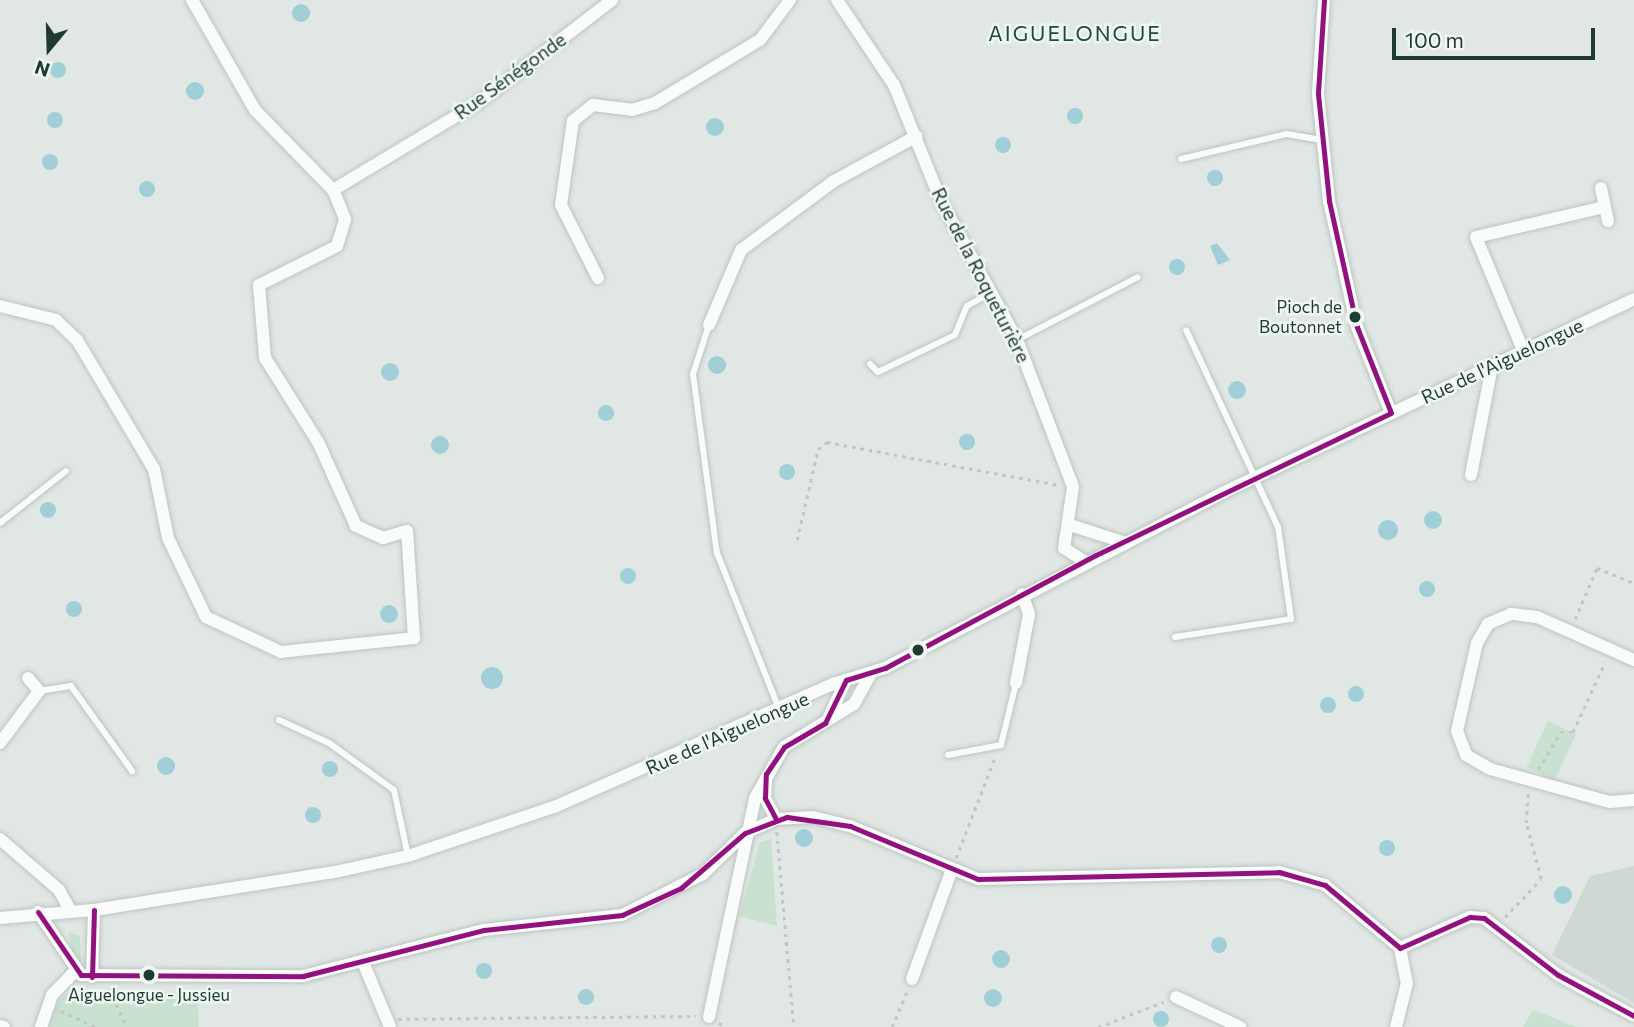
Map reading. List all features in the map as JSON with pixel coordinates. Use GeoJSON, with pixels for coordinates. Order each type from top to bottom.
{"type":"FeatureCollection","features":[{"type":"Feature","properties":{"kind":"street"},"geometry":{"type":"LineString","coordinates":[[0,306],[56,320],[77,340],[154,468],[169,538],[206,617],[281,652],[407,643],[416,627],[407,531],[383,538],[356,526],[318,442],[265,358],[259,285],[337,246],[345,219],[333,190],[255,110],[192,0]]}},
{"type":"Feature","properties":{"kind":"street","name":"Rue Sénégonde"},"geometry":{"type":"LineString","coordinates":[[333,190],[478,103],[612,0]]}},
{"type":"Feature","properties":{"kind":"street"},"geometry":{"type":"LineString","coordinates":[[598,278],[561,205],[573,121],[593,105],[632,110],[655,103],[761,40],[790,0]]}},
{"type":"Feature","properties":{"kind":"street","name":"Rue de la Roqueturière"},"geometry":{"type":"LineString","coordinates":[[837,0],[894,85],[918,136],[942,203],[1017,340],[1073,487],[1070,525],[1058,575]]}},
{"type":"Feature","properties":{"kind":"street"},"geometry":{"type":"LineString","coordinates":[[1324,0],[1317,65],[1322,140],[1346,291],[1391,413]]}},
{"type":"Feature","properties":{"kind":"street"},"geometry":{"type":"LineString","coordinates":[[709,325],[741,250],[834,181],[918,136]]}},
{"type":"Feature","properties":{"kind":"street"},"geometry":{"type":"LineString","coordinates":[[1601,188],[1608,221]]}},
{"type":"Feature","properties":{"kind":"street"},"geometry":{"type":"LineString","coordinates":[[1522,350],[1476,237],[1604,206]]}},
{"type":"Feature","properties":{"kind":"street","name":"Rue de l'Aiguelongue"},"geometry":{"type":"LineString","coordinates":[[0,918],[38,912],[94,910],[408,856],[554,807],[780,711],[846,680],[871,673],[1090,558],[1634,299]]}},
{"type":"Feature","properties":{"kind":"street"},"geometry":{"type":"LineString","coordinates":[[1471,475],[1492,366]]}},
{"type":"Feature","properties":{"kind":"street"},"geometry":{"type":"LineString","coordinates":[[1070,525],[1096,530],[1124,542]]}},
{"type":"Feature","properties":{"kind":"street"},"geometry":{"type":"LineString","coordinates":[[1064,548],[1090,558],[1096,530]]}},
{"type":"Feature","properties":{"kind":"street"},"geometry":{"type":"LineString","coordinates":[[1016,683],[1029,614],[1022,594]]}},
{"type":"Feature","properties":{"kind":"street"},"geometry":{"type":"LineString","coordinates":[[1634,660],[1569,630],[1511,614],[1488,624],[1463,697],[1457,731],[1466,755],[1610,802],[1634,800]]}},
{"type":"Feature","properties":{"kind":"street"},"geometry":{"type":"LineString","coordinates":[[709,1017],[745,833],[766,774],[783,747],[853,704],[871,673]]}},
{"type":"Feature","properties":{"kind":"street"},"geometry":{"type":"LineString","coordinates":[[0,743],[39,691],[28,678]]}},
{"type":"Feature","properties":{"kind":"street"},"geometry":{"type":"LineString","coordinates":[[825,723],[844,697],[846,680]]}},
{"type":"Feature","properties":{"kind":"street"},"geometry":{"type":"LineString","coordinates":[[766,774],[765,798],[776,818]]}},
{"type":"Feature","properties":{"kind":"street"},"geometry":{"type":"LineString","coordinates":[[38,912],[74,972],[106,978],[264,979],[363,962],[484,930],[622,915],[704,874],[745,833],[776,818],[850,826],[951,872],[999,881],[1279,872],[1325,885],[1400,948],[1407,984],[1396,1027]]}},
{"type":"Feature","properties":{"kind":"street"},"geometry":{"type":"LineString","coordinates":[[0,839],[59,890],[70,911]]}},
{"type":"Feature","properties":{"kind":"street"},"geometry":{"type":"LineString","coordinates":[[912,979],[951,872]]}},
{"type":"Feature","properties":{"kind":"street"},"geometry":{"type":"LineString","coordinates":[[92,977],[94,910]]}},
{"type":"Feature","properties":{"kind":"street"},"geometry":{"type":"LineString","coordinates":[[1400,948],[1470,916],[1497,925],[1558,975],[1634,1016]]}},
{"type":"Feature","properties":{"kind":"street"},"geometry":{"type":"LineString","coordinates":[[363,962],[389,1027]]}},
{"type":"Feature","properties":{"kind":"street"},"geometry":{"type":"LineString","coordinates":[[41,1027],[48,1007],[74,972]]}},
{"type":"Feature","properties":{"kind":"street"},"geometry":{"type":"LineString","coordinates":[[1176,997],[1240,1027]]}},
{"type":"Feature","properties":{"kind":"lane"},"geometry":{"type":"LineString","coordinates":[[1181,159],[1287,134],[1322,140]]}},
{"type":"Feature","properties":{"kind":"lane"},"geometry":{"type":"LineString","coordinates":[[1017,340],[1138,277]]}},
{"type":"Feature","properties":{"kind":"lane"},"geometry":{"type":"LineString","coordinates":[[870,364],[878,372],[954,335],[967,306],[992,292]]}},
{"type":"Feature","properties":{"kind":"lane"},"geometry":{"type":"LineString","coordinates":[[709,325],[693,374],[713,518],[726,578],[780,711]]}},
{"type":"Feature","properties":{"kind":"lane"},"geometry":{"type":"LineString","coordinates":[[1175,637],[1291,619],[1278,527],[1186,330]]}},
{"type":"Feature","properties":{"kind":"lane"},"geometry":{"type":"LineString","coordinates":[[0,523],[66,471]]}},
{"type":"Feature","properties":{"kind":"lane"},"geometry":{"type":"LineString","coordinates":[[948,755],[1001,744],[1016,683]]}},
{"type":"Feature","properties":{"kind":"lane"},"geometry":{"type":"LineString","coordinates":[[39,691],[71,686],[132,771]]}},
{"type":"Feature","properties":{"kind":"lane"},"geometry":{"type":"LineString","coordinates":[[279,720],[329,743],[394,790],[408,856]]}},
{"type":"Feature","properties":{"kind":"path"},"geometry":{"type":"LineString","coordinates":[[797,540],[818,449],[827,442],[1073,487]]}},
{"type":"Feature","properties":{"kind":"path"},"geometry":{"type":"LineString","coordinates":[[1569,630],[1597,569],[1632,583],[1634,576]]}},
{"type":"Feature","properties":{"kind":"path"},"geometry":{"type":"LineString","coordinates":[[1497,925],[1541,879],[1524,807],[1533,775],[1561,732],[1573,732],[1610,649]]}},
{"type":"Feature","properties":{"kind":"path"},"geometry":{"type":"LineString","coordinates":[[951,872],[1001,744]]}},
{"type":"Feature","properties":{"kind":"path"},"geometry":{"type":"LineString","coordinates":[[776,818],[794,1027]]}},
{"type":"Feature","properties":{"kind":"path"},"geometry":{"type":"LineString","coordinates":[[106,978],[127,1027]]}},
{"type":"Feature","properties":{"kind":"path"},"geometry":{"type":"LineString","coordinates":[[892,1027],[912,979]]}},
{"type":"Feature","properties":{"kind":"path"},"geometry":{"type":"LineString","coordinates":[[1098,1027],[1176,997]]}},
{"type":"Feature","properties":{"kind":"path"},"geometry":{"type":"LineString","coordinates":[[48,1007],[96,1027]]}},
{"type":"Feature","properties":{"kind":"path"},"geometry":{"type":"LineString","coordinates":[[389,1027],[399,1018],[456,1016],[709,1017],[726,1027]]}},
{"type":"Feature","properties":{"kind":"shaded area"},"geometry":{"type":"Polygon","coordinates":[[[1634,866],[1634,1003],[1552,955],[1590,876],[1634,866]]]}},
{"type":"Feature","properties":{"kind":"green space"},"geometry":{"type":"Polygon","coordinates":[[[1548,721],[1576,734],[1555,780],[1526,767],[1548,721]]]}},
{"type":"Feature","properties":{"kind":"green space"},"geometry":{"type":"Polygon","coordinates":[[[771,839],[777,926],[739,916],[760,842],[771,839]]]}},
{"type":"Feature","properties":{"kind":"green space"},"geometry":{"type":"Polygon","coordinates":[[[68,932],[80,935],[81,963],[73,954],[68,932]]]}},
{"type":"Feature","properties":{"kind":"green space"},"geometry":{"type":"Polygon","coordinates":[[[70,992],[198,992],[199,1027],[50,1027],[58,1001],[70,992]]]}},
{"type":"Feature","properties":{"kind":"green space"},"geometry":{"type":"Polygon","coordinates":[[[1533,1010],[1577,1027],[1523,1027],[1533,1010]]]}},
{"type":"Feature","properties":{"kind":"water"},"geometry":{"type":"Polygon","coordinates":[[[297,4],[305,4],[310,13],[308,20],[297,22],[292,17],[292,9],[297,4]]]}},
{"type":"Feature","properties":{"kind":"water"},"geometry":{"type":"Polygon","coordinates":[[[58,62],[64,64],[64,76],[58,78],[52,76],[50,70],[52,64],[58,62]]]}},
{"type":"Feature","properties":{"kind":"water"},"geometry":{"type":"Polygon","coordinates":[[[195,82],[203,87],[204,91],[199,99],[195,100],[187,95],[186,91],[191,83],[195,82]]]}},
{"type":"Feature","properties":{"kind":"water"},"geometry":{"type":"Polygon","coordinates":[[[1072,108],[1078,108],[1083,116],[1081,122],[1072,124],[1067,119],[1067,113],[1072,108]]]}},
{"type":"Feature","properties":{"kind":"water"},"geometry":{"type":"Polygon","coordinates":[[[55,112],[63,120],[55,128],[47,120],[55,112]]]}},
{"type":"Feature","properties":{"kind":"water"},"geometry":{"type":"Polygon","coordinates":[[[715,118],[721,121],[724,127],[721,133],[715,136],[709,133],[706,127],[709,121],[715,118]]]}},
{"type":"Feature","properties":{"kind":"water"},"geometry":{"type":"Polygon","coordinates":[[[1003,137],[1009,139],[1009,151],[1003,153],[997,151],[995,145],[997,139],[1003,137]]]}},
{"type":"Feature","properties":{"kind":"water"},"geometry":{"type":"Polygon","coordinates":[[[50,154],[56,156],[56,168],[50,170],[44,168],[42,162],[44,156],[50,154]]]}},
{"type":"Feature","properties":{"kind":"water"},"geometry":{"type":"Polygon","coordinates":[[[1215,170],[1223,178],[1215,186],[1207,178],[1215,170]]]}},
{"type":"Feature","properties":{"kind":"water"},"geometry":{"type":"Polygon","coordinates":[[[144,181],[150,181],[155,189],[153,195],[144,197],[139,192],[139,186],[144,181]]]}},
{"type":"Feature","properties":{"kind":"water"},"geometry":{"type":"Polygon","coordinates":[[[1217,243],[1230,260],[1218,265],[1210,246],[1217,243]]]}},
{"type":"Feature","properties":{"kind":"water"},"geometry":{"type":"Polygon","coordinates":[[[1177,259],[1183,261],[1183,273],[1177,275],[1171,273],[1169,267],[1171,261],[1177,259]]]}},
{"type":"Feature","properties":{"kind":"water"},"geometry":{"type":"Polygon","coordinates":[[[713,356],[721,356],[726,365],[724,372],[713,374],[708,369],[708,361],[713,356]]]}},
{"type":"Feature","properties":{"kind":"water"},"geometry":{"type":"Polygon","coordinates":[[[386,363],[394,363],[399,372],[397,379],[386,381],[381,376],[381,368],[386,363]]]}},
{"type":"Feature","properties":{"kind":"water"},"geometry":{"type":"Polygon","coordinates":[[[1237,381],[1245,386],[1246,390],[1241,398],[1237,399],[1229,394],[1228,390],[1233,382],[1237,381]]]}},
{"type":"Feature","properties":{"kind":"water"},"geometry":{"type":"Polygon","coordinates":[[[603,405],[609,405],[614,413],[612,419],[603,421],[598,416],[598,410],[603,405]]]}},
{"type":"Feature","properties":{"kind":"water"},"geometry":{"type":"Polygon","coordinates":[[[967,434],[975,442],[967,450],[959,442],[967,434]]]}},
{"type":"Feature","properties":{"kind":"water"},"geometry":{"type":"Polygon","coordinates":[[[440,436],[448,441],[449,445],[444,453],[440,454],[432,449],[431,445],[436,437],[440,436]]]}},
{"type":"Feature","properties":{"kind":"water"},"geometry":{"type":"Polygon","coordinates":[[[787,464],[793,466],[793,478],[787,480],[781,478],[779,472],[781,466],[787,464]]]}},
{"type":"Feature","properties":{"kind":"water"},"geometry":{"type":"Polygon","coordinates":[[[45,502],[51,502],[56,510],[54,516],[45,518],[40,513],[40,507],[45,502]]]}},
{"type":"Feature","properties":{"kind":"water"},"geometry":{"type":"Polygon","coordinates":[[[1433,511],[1439,514],[1442,520],[1439,526],[1433,529],[1427,526],[1424,520],[1427,514],[1433,511]]]}},
{"type":"Feature","properties":{"kind":"water"},"geometry":{"type":"Polygon","coordinates":[[[1384,520],[1392,520],[1398,530],[1392,540],[1384,540],[1378,534],[1378,526],[1384,520]]]}},
{"type":"Feature","properties":{"kind":"water"},"geometry":{"type":"Polygon","coordinates":[[[628,568],[634,570],[634,582],[628,584],[622,582],[620,576],[622,570],[628,568]]]}},
{"type":"Feature","properties":{"kind":"water"},"geometry":{"type":"Polygon","coordinates":[[[1427,581],[1433,583],[1433,595],[1427,597],[1421,595],[1419,589],[1421,583],[1427,581]]]}},
{"type":"Feature","properties":{"kind":"water"},"geometry":{"type":"Polygon","coordinates":[[[74,601],[80,603],[80,615],[74,617],[68,615],[66,609],[68,603],[74,601]]]}},
{"type":"Feature","properties":{"kind":"water"},"geometry":{"type":"Polygon","coordinates":[[[389,605],[395,608],[398,614],[395,620],[389,623],[383,620],[380,614],[383,608],[389,605]]]}},
{"type":"Feature","properties":{"kind":"water"},"geometry":{"type":"Polygon","coordinates":[[[492,667],[500,670],[503,678],[500,686],[492,689],[484,686],[481,678],[484,670],[492,667]]]}},
{"type":"Feature","properties":{"kind":"water"},"geometry":{"type":"Polygon","coordinates":[[[1353,686],[1359,686],[1364,694],[1362,700],[1353,702],[1348,697],[1348,691],[1353,686]]]}},
{"type":"Feature","properties":{"kind":"water"},"geometry":{"type":"Polygon","coordinates":[[[1328,697],[1334,699],[1334,711],[1328,713],[1322,711],[1320,705],[1322,699],[1328,697]]]}},
{"type":"Feature","properties":{"kind":"water"},"geometry":{"type":"Polygon","coordinates":[[[166,757],[174,762],[175,766],[170,774],[166,775],[158,770],[157,766],[162,758],[166,757]]]}},
{"type":"Feature","properties":{"kind":"water"},"geometry":{"type":"Polygon","coordinates":[[[330,761],[336,763],[336,775],[330,777],[324,775],[322,769],[324,763],[330,761]]]}},
{"type":"Feature","properties":{"kind":"water"},"geometry":{"type":"Polygon","coordinates":[[[310,807],[316,807],[321,815],[319,821],[310,823],[305,818],[305,812],[310,807]]]}},
{"type":"Feature","properties":{"kind":"water"},"geometry":{"type":"Polygon","coordinates":[[[804,829],[810,832],[813,838],[810,844],[804,847],[798,844],[795,838],[798,832],[804,829]]]}},
{"type":"Feature","properties":{"kind":"water"},"geometry":{"type":"Polygon","coordinates":[[[1387,840],[1395,848],[1387,856],[1379,848],[1387,840]]]}},
{"type":"Feature","properties":{"kind":"water"},"geometry":{"type":"Polygon","coordinates":[[[1563,886],[1569,889],[1572,895],[1569,901],[1563,904],[1557,901],[1554,895],[1557,889],[1563,886]]]}},
{"type":"Feature","properties":{"kind":"water"},"geometry":{"type":"Polygon","coordinates":[[[1219,937],[1225,939],[1225,951],[1219,953],[1213,951],[1211,945],[1213,939],[1219,937]]]}},
{"type":"Feature","properties":{"kind":"water"},"geometry":{"type":"Polygon","coordinates":[[[997,950],[1005,950],[1010,959],[1008,966],[997,968],[992,963],[992,955],[997,950]]]}},
{"type":"Feature","properties":{"kind":"water"},"geometry":{"type":"Polygon","coordinates":[[[484,963],[490,965],[490,977],[484,979],[478,977],[476,971],[478,965],[484,963]]]}},
{"type":"Feature","properties":{"kind":"water"},"geometry":{"type":"Polygon","coordinates":[[[586,989],[592,991],[592,1003],[586,1005],[580,1003],[578,997],[580,991],[586,989]]]}},
{"type":"Feature","properties":{"kind":"water"},"geometry":{"type":"Polygon","coordinates":[[[993,989],[999,992],[1002,998],[999,1004],[993,1007],[987,1004],[984,998],[987,992],[993,989]]]}},
{"type":"Feature","properties":{"kind":"water"},"geometry":{"type":"Polygon","coordinates":[[[1158,1011],[1164,1011],[1169,1019],[1167,1025],[1158,1027],[1153,1022],[1153,1016],[1158,1011]]]}},
{"type":"Feature","properties":{"kind":"transit line"},"geometry":{"type":"LineString","coordinates":[[1324,0],[1318,94],[1329,201],[1357,327],[1391,413]]}},
{"type":"Feature","properties":{"kind":"transit line"},"geometry":{"type":"LineString","coordinates":[[776,819],[765,798],[766,774],[784,747],[825,723],[846,680],[885,668],[1096,555],[1391,413]]}},
{"type":"Feature","properties":{"kind":"transit line"},"geometry":{"type":"LineString","coordinates":[[38,912],[81,975],[303,976],[484,930],[622,915],[681,888],[745,833],[787,817],[850,826],[978,879],[1279,872],[1325,885],[1400,948]]}},
{"type":"Feature","properties":{"kind":"transit line"},"geometry":{"type":"LineString","coordinates":[[92,977],[94,910]]}},
{"type":"Feature","properties":{"kind":"transit line"},"geometry":{"type":"LineString","coordinates":[[1400,948],[1470,917],[1484,918],[1558,975],[1634,1016]]}},
{"type":"Feature","properties":{"kind":"place","name":"Pioch de Boutonnet"},"geometry":{"type":"Point","coordinates":[1355,317]}},
{"type":"Feature","properties":{"kind":"place","name":"Aiguelongue - Jussieu"},"geometry":{"type":"Point","coordinates":[149,975]}},
{"type":"Feature","properties":{"kind":"district","name":"AIGUELONGUE"},"geometry":{"type":"Point","coordinates":[1075,33]}}]}
